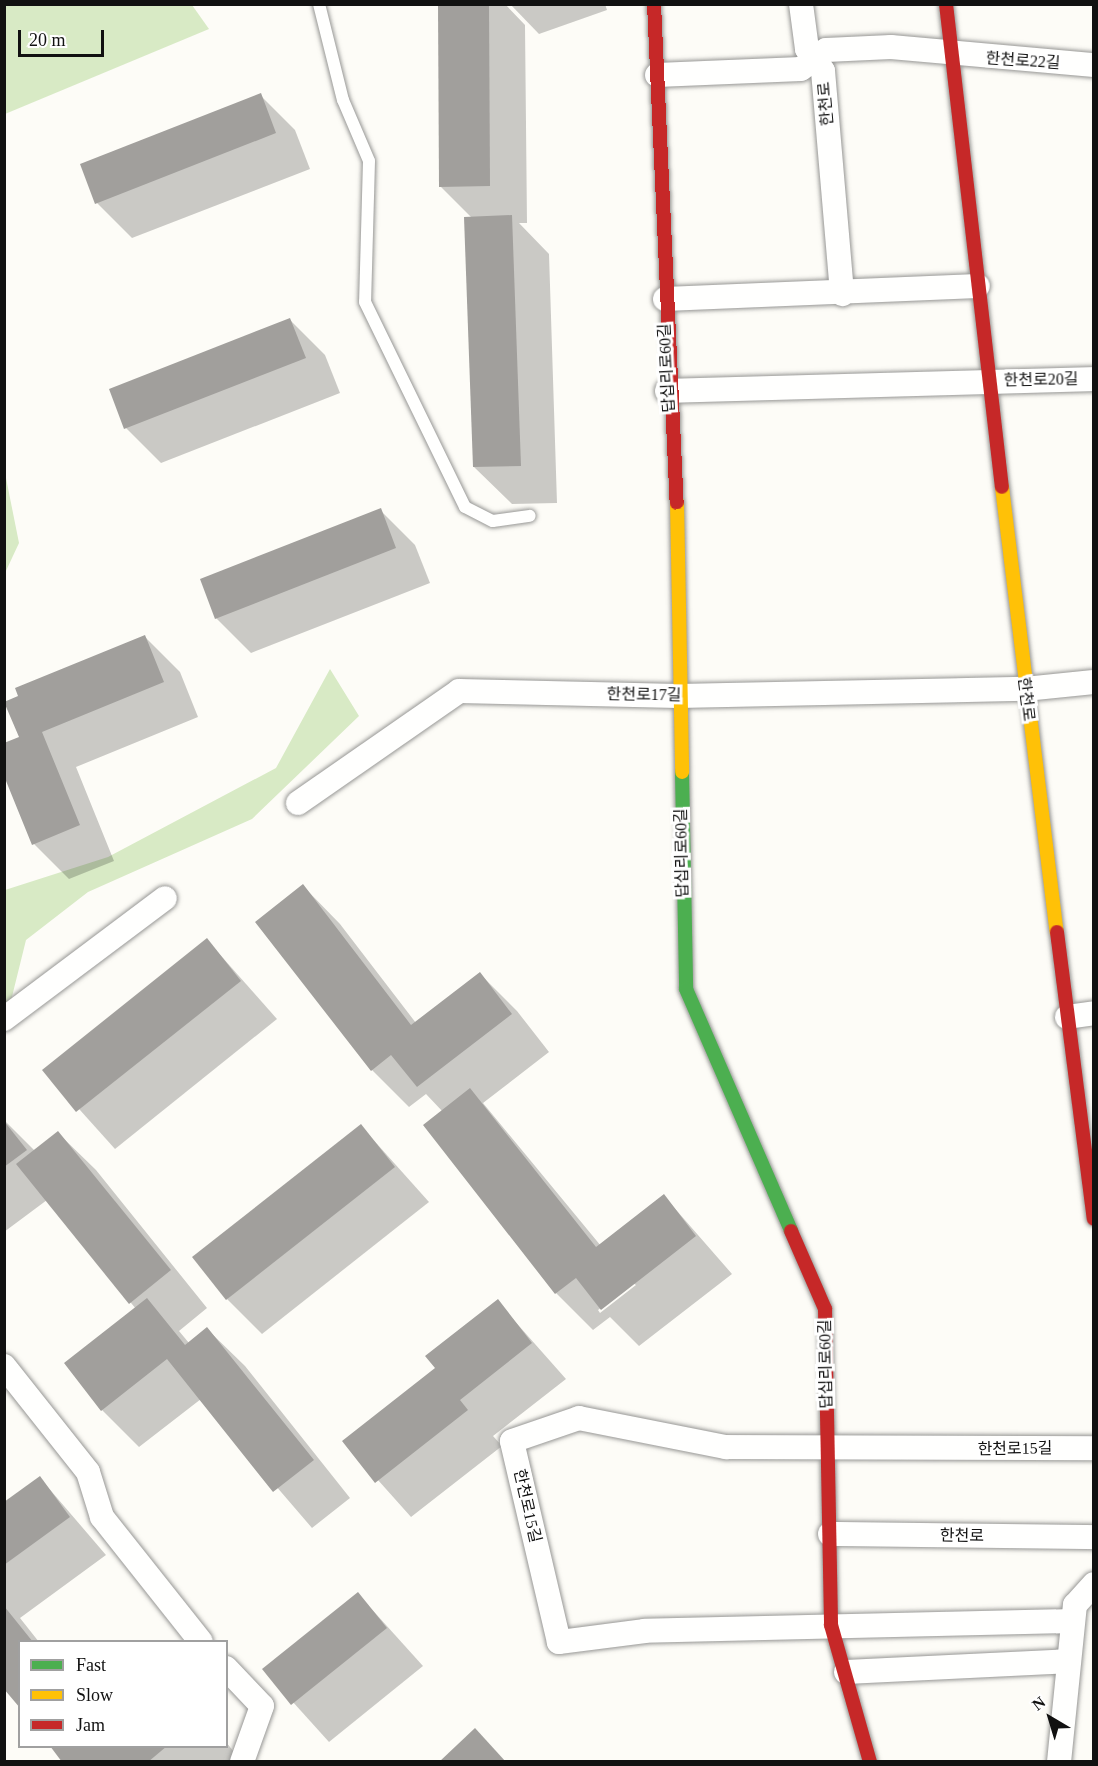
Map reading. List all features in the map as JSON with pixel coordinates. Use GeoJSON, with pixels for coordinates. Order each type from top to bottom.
{"type":"FeatureCollection","features":[{"type":"Feature","properties":{"kind":"street","name":"답십리로60길"},"geometry":{"type":"LineString","coordinates":[[654,4],[667,391],[677,506],[678,696],[686,989],[825,1309],[831,1625],[870,1761]]}},
{"type":"Feature","properties":{"kind":"street"},"geometry":{"type":"LineString","coordinates":[[657,75],[801,69],[814,59],[807,49],[801,4]]}},
{"type":"Feature","properties":{"kind":"street","name":"한천로"},"geometry":{"type":"LineString","coordinates":[[946,4],[1025,689],[1094,1219]]}},
{"type":"Feature","properties":{"kind":"street","name":"한천로"},"geometry":{"type":"LineString","coordinates":[[842,294],[823,71],[814,59],[826,50],[891,47],[952,56]]}},
{"type":"Feature","properties":{"kind":"street","name":"한천로22길"},"geometry":{"type":"LineString","coordinates":[[952,56],[1094,65]]}},
{"type":"Feature","properties":{"kind":"street"},"geometry":{"type":"LineString","coordinates":[[665,299],[842,294],[978,286]]}},
{"type":"Feature","properties":{"kind":"street","name":"한천로20길"},"geometry":{"type":"LineString","coordinates":[[989,381],[1094,379]]}},
{"type":"Feature","properties":{"kind":"street"},"geometry":{"type":"LineString","coordinates":[[667,391],[989,381]]}},
{"type":"Feature","properties":{"kind":"street","name":"한천로17길"},"geometry":{"type":"LineString","coordinates":[[298,802],[459,691],[678,696],[1025,689],[1094,682]]}},
{"type":"Feature","properties":{"kind":"street"},"geometry":{"type":"LineString","coordinates":[[4,1019],[165,898]]}},
{"type":"Feature","properties":{"kind":"street"},"geometry":{"type":"LineString","coordinates":[[1067,1017],[1094,1013]]}},
{"type":"Feature","properties":{"kind":"street"},"geometry":{"type":"LineString","coordinates":[[4,1366],[88,1472],[102,1517],[200,1640]]}},
{"type":"Feature","properties":{"kind":"street","name":"한천로15길"},"geometry":{"type":"LineString","coordinates":[[1073,1621],[645,1631],[559,1642],[512,1441],[579,1418],[726,1447],[828,1451],[1094,1448]]}},
{"type":"Feature","properties":{"kind":"street","name":"한천로"},"geometry":{"type":"LineString","coordinates":[[830,1534],[1094,1537]]}},
{"type":"Feature","properties":{"kind":"street"},"geometry":{"type":"LineString","coordinates":[[1059,1761],[1075,1605],[1094,1584]]}},
{"type":"Feature","properties":{"kind":"street"},"geometry":{"type":"LineString","coordinates":[[846,1672],[1069,1661]]}},
{"type":"Feature","properties":{"kind":"street"},"geometry":{"type":"LineString","coordinates":[[228,1670],[262,1706],[242,1761]]}},
{"type":"Feature","properties":{"kind":"lane"},"geometry":{"type":"LineString","coordinates":[[319,4],[343,100],[369,161],[366,302],[465,507],[493,521],[530,516]]}},
{"type":"Feature","properties":{"kind":"green space"},"geometry":{"type":"Polygon","coordinates":[[[5,4],[192,5],[209,29],[5,114],[5,4]]]}},
{"type":"Feature","properties":{"kind":"green space"},"geometry":{"type":"Polygon","coordinates":[[[4,468],[19,543],[5,573],[4,573],[4,468]]]}},
{"type":"Feature","properties":{"kind":"green space"},"geometry":{"type":"Polygon","coordinates":[[[330,669],[359,716],[252,819],[88,892],[26,940],[5,1025],[5,890],[108,857],[276,768],[330,669]]]}},
{"type":"Feature","properties":{"kind":"building"},"geometry":{"type":"Polygon","coordinates":[[[438,4],[489,4],[490,186],[439,187],[438,4]]]}},
{"type":"Feature","properties":{"kind":"building"},"geometry":{"type":"Polygon","coordinates":[[[261,93],[276,133],[95,204],[80,164],[261,93]]]}},
{"type":"Feature","properties":{"kind":"building"},"geometry":{"type":"Polygon","coordinates":[[[512,215],[521,466],[473,467],[464,217],[512,215]]]}},
{"type":"Feature","properties":{"kind":"building"},"geometry":{"type":"Polygon","coordinates":[[[290,318],[306,358],[124,429],[109,389],[290,318]]]}},
{"type":"Feature","properties":{"kind":"building"},"geometry":{"type":"Polygon","coordinates":[[[381,508],[396,548],[215,619],[200,579],[381,508]]]}},
{"type":"Feature","properties":{"kind":"building"},"geometry":{"type":"Polygon","coordinates":[[[145,635],[164,682],[42,732],[80,825],[32,845],[4,776],[4,743],[19,737],[4,702],[18,696],[15,688],[145,635]]]}},
{"type":"Feature","properties":{"kind":"building"},"geometry":{"type":"Polygon","coordinates":[[[303,884],[411,1025],[480,972],[512,1014],[417,1087],[391,1055],[371,1071],[255,922],[303,884]]]}},
{"type":"Feature","properties":{"kind":"building"},"geometry":{"type":"Polygon","coordinates":[[[207,938],[241,981],[76,1112],[42,1070],[207,938]]]}},
{"type":"Feature","properties":{"kind":"building"},"geometry":{"type":"Polygon","coordinates":[[[470,1088],[596,1247],[664,1194],[696,1236],[601,1310],[576,1278],[555,1294],[423,1125],[470,1088]]]}},
{"type":"Feature","properties":{"kind":"building"},"geometry":{"type":"Polygon","coordinates":[[[4,1121],[27,1150],[4,1167],[4,1121]]]}},
{"type":"Feature","properties":{"kind":"building"},"geometry":{"type":"Polygon","coordinates":[[[361,1124],[395,1167],[226,1300],[192,1257],[361,1124]]]}},
{"type":"Feature","properties":{"kind":"building"},"geometry":{"type":"Polygon","coordinates":[[[58,1131],[171,1270],[129,1304],[16,1164],[58,1131]]]}},
{"type":"Feature","properties":{"kind":"building"},"geometry":{"type":"Polygon","coordinates":[[[147,1298],[185,1345],[207,1327],[314,1460],[273,1492],[167,1359],[101,1411],[64,1363],[147,1298]]]}},
{"type":"Feature","properties":{"kind":"building"},"geometry":{"type":"Polygon","coordinates":[[[498,1299],[532,1343],[460,1400],[468,1410],[375,1483],[342,1441],[435,1368],[425,1356],[498,1299]]]}},
{"type":"Feature","properties":{"kind":"building"},"geometry":{"type":"Polygon","coordinates":[[[40,1476],[70,1517],[4,1565],[4,1502],[40,1476]]]}},
{"type":"Feature","properties":{"kind":"building"},"geometry":{"type":"Polygon","coordinates":[[[358,1592],[387,1628],[291,1705],[262,1669],[358,1592]]]}},
{"type":"Feature","properties":{"kind":"building"},"geometry":{"type":"Polygon","coordinates":[[[4,1606],[31,1640],[18,1640],[18,1706],[4,1689],[4,1606]]]}},
{"type":"Feature","properties":{"kind":"building"},"geometry":{"type":"Polygon","coordinates":[[[475,1728],[506,1762],[439,1762],[475,1728]]]}},
{"type":"Feature","properties":{"kind":"building"},"geometry":{"type":"Polygon","coordinates":[[[52,1748],[165,1748],[148,1762],[62,1762],[52,1748]]]}},
{"type":"Feature","properties":{"kind":"traffic: fast"},"geometry":{"type":"LineString","coordinates":[[682,772],[686,989],[791,1231]]}},
{"type":"Feature","properties":{"kind":"traffic: slow"},"geometry":{"type":"LineString","coordinates":[[1002,487],[1057,932]]}},
{"type":"Feature","properties":{"kind":"traffic: slow"},"geometry":{"type":"LineString","coordinates":[[677,502],[682,772]]}},
{"type":"Feature","properties":{"kind":"traffic: jam"},"geometry":{"type":"LineString","coordinates":[[654,4],[677,502]]}},
{"type":"Feature","properties":{"kind":"traffic: jam"},"geometry":{"type":"LineString","coordinates":[[946,4],[1002,487]]}},
{"type":"Feature","properties":{"kind":"traffic: jam"},"geometry":{"type":"LineString","coordinates":[[1057,932],[1094,1219]]}},
{"type":"Feature","properties":{"kind":"traffic: jam"},"geometry":{"type":"LineString","coordinates":[[791,1231],[825,1309],[831,1625],[870,1762]]}}]}
